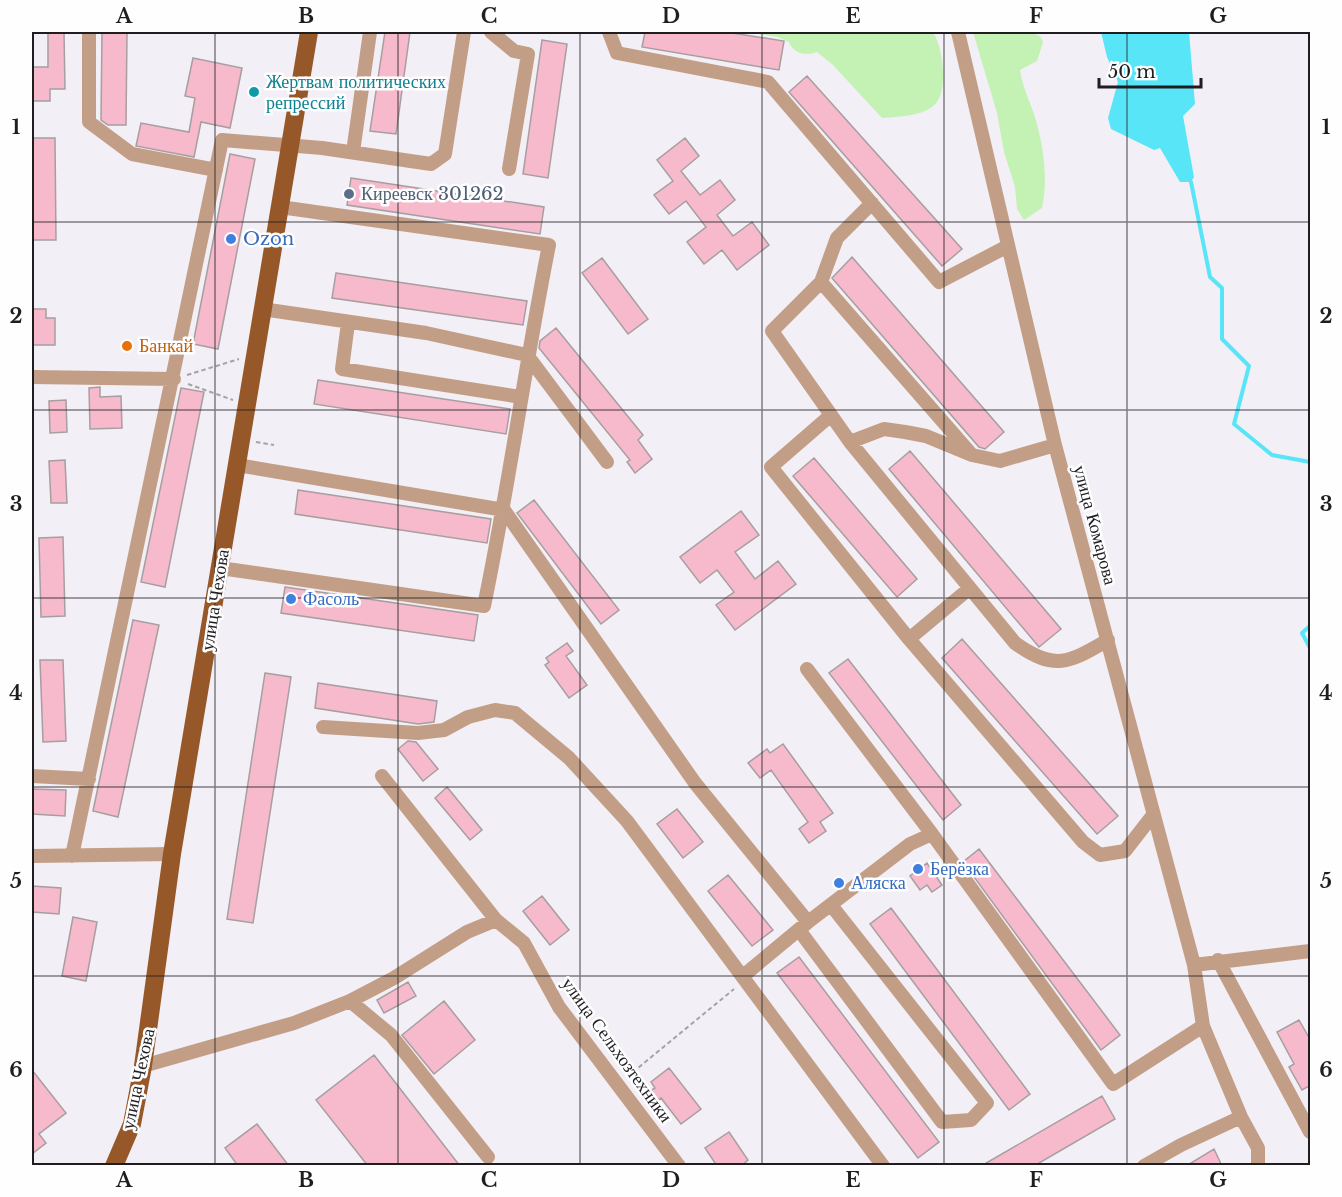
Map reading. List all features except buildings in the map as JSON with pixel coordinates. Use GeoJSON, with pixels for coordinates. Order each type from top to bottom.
{"type":"FeatureCollection","features":[{"type":"Feature","properties":{"kind":"main road","name":"улица Чехова"},"geometry":{"type":"LineString","coordinates":[[114,1166],[132,1124],[143,1066],[172,854],[309,32]]}},
{"type":"Feature","properties":{"kind":"street"},"geometry":{"type":"LineString","coordinates":[[89,32],[89,122],[132,154],[216,170]]}},
{"type":"Feature","properties":{"kind":"street"},"geometry":{"type":"LineString","coordinates":[[353,152],[370,32]]}},
{"type":"Feature","properties":{"kind":"street"},"geometry":{"type":"LineString","coordinates":[[72,856],[174,379],[222,140],[353,152],[431,164],[445,154],[464,32]]}},
{"type":"Feature","properties":{"kind":"street"},"geometry":{"type":"LineString","coordinates":[[491,32],[514,51],[528,54],[509,169]]}},
{"type":"Feature","properties":{"kind":"street"},"geometry":{"type":"LineString","coordinates":[[609,32],[617,53],[768,82],[939,282],[1008,246]]}},
{"type":"Feature","properties":{"kind":"street","name":"улица Комарова"},"geometry":{"type":"LineString","coordinates":[[958,32],[1055,445],[1194,965],[1203,1026],[1241,1117],[1258,1148],[1258,1166]]}},
{"type":"Feature","properties":{"kind":"street"},"geometry":{"type":"LineString","coordinates":[[872,203],[837,238],[821,282],[772,331],[850,442],[1015,643],[1029,652],[1053,661],[1071,661],[1108,640]]}},
{"type":"Feature","properties":{"kind":"street"},"geometry":{"type":"LineString","coordinates":[[220,568],[484,606],[504,510],[527,355],[549,245],[280,207]]}},
{"type":"Feature","properties":{"kind":"street"},"geometry":{"type":"LineString","coordinates":[[821,282],[972,455]]}},
{"type":"Feature","properties":{"kind":"street"},"geometry":{"type":"LineString","coordinates":[[262,309],[426,333],[527,355],[607,462]]}},
{"type":"Feature","properties":{"kind":"street"},"geometry":{"type":"LineString","coordinates":[[348,323],[342,369],[521,397]]}},
{"type":"Feature","properties":{"kind":"street"},"geometry":{"type":"LineString","coordinates":[[32,377],[174,379]]}},
{"type":"Feature","properties":{"kind":"street"},"geometry":{"type":"LineString","coordinates":[[831,415],[771,467],[909,639],[1083,842],[1100,855],[1125,851],[1153,815]]}},
{"type":"Feature","properties":{"kind":"street"},"geometry":{"type":"LineString","coordinates":[[850,442],[884,429],[926,436],[972,455],[1000,461],[1055,445]]}},
{"type":"Feature","properties":{"kind":"street"},"geometry":{"type":"LineString","coordinates":[[237,465],[504,510],[695,783],[804,926],[942,1122],[970,1120],[987,1103],[831,905]]}},
{"type":"Feature","properties":{"kind":"street"},"geometry":{"type":"LineString","coordinates":[[909,639],[970,588]]}},
{"type":"Feature","properties":{"kind":"street"},"geometry":{"type":"LineString","coordinates":[[807,669],[932,834],[1113,1084],[1203,1026]]}},
{"type":"Feature","properties":{"kind":"street"},"geometry":{"type":"LineString","coordinates":[[323,727],[418,733],[444,730],[468,717],[495,710],[515,714],[569,758],[627,821],[883,1166]]}},
{"type":"Feature","properties":{"kind":"street"},"geometry":{"type":"LineString","coordinates":[[32,776],[89,779]]}},
{"type":"Feature","properties":{"kind":"street","name":"улица Сельхозтехники"},"geometry":{"type":"LineString","coordinates":[[382,776],[496,920],[524,944],[559,1007],[679,1166]]}},
{"type":"Feature","properties":{"kind":"street"},"geometry":{"type":"LineString","coordinates":[[744,978],[804,926],[910,844],[932,834]]}},
{"type":"Feature","properties":{"kind":"street"},"geometry":{"type":"LineString","coordinates":[[32,856],[172,854]]}},
{"type":"Feature","properties":{"kind":"street"},"geometry":{"type":"LineString","coordinates":[[143,1066],[294,1023],[350,1001],[394,978],[467,932],[496,920]]}},
{"type":"Feature","properties":{"kind":"street"},"geometry":{"type":"LineString","coordinates":[[1194,965],[1218,960],[1311,951]]}},
{"type":"Feature","properties":{"kind":"street"},"geometry":{"type":"LineString","coordinates":[[1218,960],[1311,1132]]}},
{"type":"Feature","properties":{"kind":"street"},"geometry":{"type":"LineString","coordinates":[[350,1001],[391,1035],[488,1157]]}},
{"type":"Feature","properties":{"kind":"street"},"geometry":{"type":"LineString","coordinates":[[1144,1166],[1181,1145],[1241,1117]]}},
{"type":"Feature","properties":{"kind":"path"},"geometry":{"type":"LineString","coordinates":[[174,379],[241,358]]}},
{"type":"Feature","properties":{"kind":"path"},"geometry":{"type":"LineString","coordinates":[[174,379],[235,400]]}},
{"type":"Feature","properties":{"kind":"path"},"geometry":{"type":"LineString","coordinates":[[618,1084],[744,978]]}},
{"type":"Feature","properties":{"kind":"green space"},"geometry":{"type":"Polygon","coordinates":[[[747,32],[933,32],[942,59],[941,93],[938,101],[927,110],[882,118],[832,64],[817,52],[800,53],[789,42],[778,37],[747,32]]]}},
{"type":"Feature","properties":{"kind":"green space"},"geometry":{"type":"Polygon","coordinates":[[[973,32],[1030,32],[1040,36],[1043,42],[1037,61],[1020,70],[1035,117],[1045,176],[1042,208],[1024,220],[1017,209],[1015,187],[1004,152],[997,113],[973,32]]]}},
{"type":"Feature","properties":{"kind":"water"},"geometry":{"type":"Polygon","coordinates":[[[1101,32],[1189,32],[1195,104],[1183,116],[1194,177],[1191,182],[1180,182],[1160,148],[1154,150],[1111,129],[1108,118],[1118,82],[1107,57],[1101,32]]]}},
{"type":"Feature","properties":{"kind":"waterway"},"geometry":{"type":"LineString","coordinates":[[1191,182],[1210,277],[1222,288],[1222,339],[1249,366],[1234,424],[1272,455],[1310,462]]}},
{"type":"Feature","properties":{"kind":"waterway"},"geometry":{"type":"LineString","coordinates":[[1310,626],[1302,633],[1310,648]]}},
{"type":"Feature","properties":{"kind":"place","name":"Жертвам политических репрессий"},"geometry":{"type":"Point","coordinates":[254,92]}},
{"type":"Feature","properties":{"kind":"place","name":"Киреевск 301262"},"geometry":{"type":"Point","coordinates":[349,194]}},
{"type":"Feature","properties":{"kind":"place","name":"Ozon"},"geometry":{"type":"Point","coordinates":[231,239]}},
{"type":"Feature","properties":{"kind":"place","name":"Банкай"},"geometry":{"type":"Point","coordinates":[127,346]}},
{"type":"Feature","properties":{"kind":"place","name":"Фасоль"},"geometry":{"type":"Point","coordinates":[291,599]}},
{"type":"Feature","properties":{"kind":"place","name":"Берёзка"},"geometry":{"type":"Point","coordinates":[918,869]}},
{"type":"Feature","properties":{"kind":"place","name":"Аляска"},"geometry":{"type":"Point","coordinates":[839,883]}}]}
